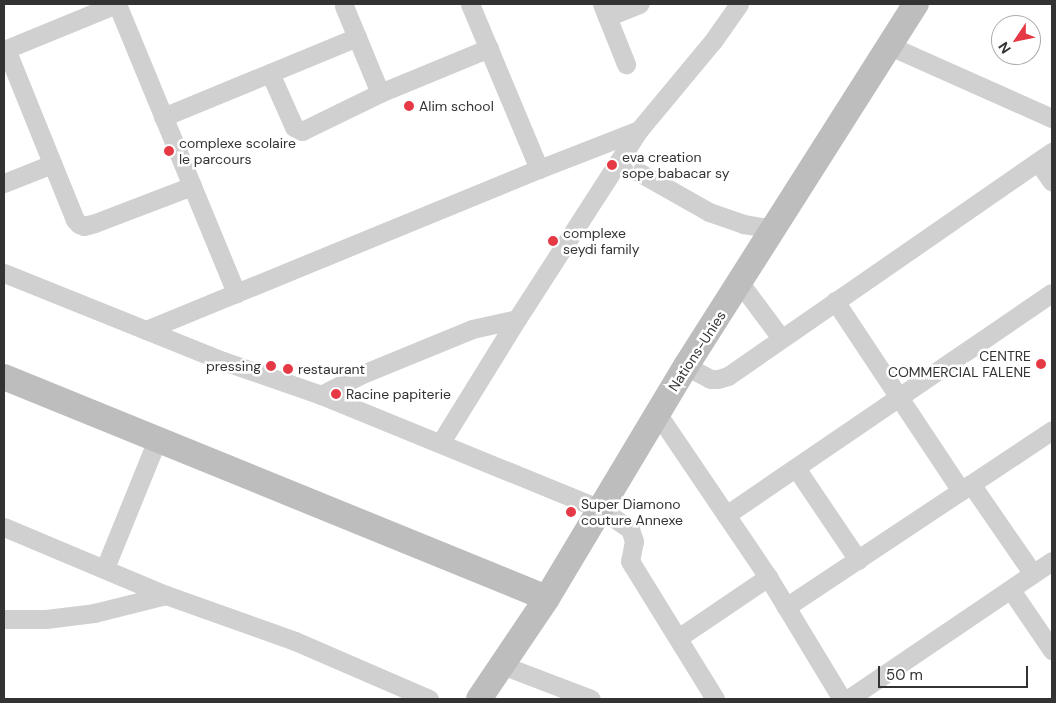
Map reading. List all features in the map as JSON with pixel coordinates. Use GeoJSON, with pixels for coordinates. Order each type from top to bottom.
{"type":"FeatureCollection","features":[{"type":"Feature","properties":{"kind":"main road","name":"Nations-Unies"},"geometry":{"type":"LineString","coordinates":[[479,699],[547,598],[686,366],[916,4]]}},
{"type":"Feature","properties":{"kind":"main road"},"geometry":{"type":"LineString","coordinates":[[4,377],[547,598]]}},
{"type":"Feature","properties":{"kind":"street"},"geometry":{"type":"LineString","coordinates":[[192,186],[84,226],[75,220],[5,49],[116,4],[192,186],[236,293]]}},
{"type":"Feature","properties":{"kind":"street"},"geometry":{"type":"LineString","coordinates":[[470,4],[538,168]]}},
{"type":"Feature","properties":{"kind":"street"},"geometry":{"type":"LineString","coordinates":[[626,64],[605,10],[640,4]]}},
{"type":"Feature","properties":{"kind":"street"},"geometry":{"type":"LineString","coordinates":[[441,442],[516,319],[639,130],[713,41],[739,4]]}},
{"type":"Feature","properties":{"kind":"street"},"geometry":{"type":"LineString","coordinates":[[344,6],[380,93]]}},
{"type":"Feature","properties":{"kind":"street"},"geometry":{"type":"LineString","coordinates":[[163,117],[357,37]]}},
{"type":"Feature","properties":{"kind":"street"},"geometry":{"type":"LineString","coordinates":[[890,46],[1048,111]]}},
{"type":"Feature","properties":{"kind":"street"},"geometry":{"type":"LineString","coordinates":[[270,73],[298,130],[302,130],[380,93],[489,48]]}},
{"type":"Feature","properties":{"kind":"street"},"geometry":{"type":"LineString","coordinates":[[146,330],[538,168],[639,130]]}},
{"type":"Feature","properties":{"kind":"street"},"geometry":{"type":"LineString","coordinates":[[686,366],[710,379],[728,376],[1045,157],[1052,182]]}},
{"type":"Feature","properties":{"kind":"street"},"geometry":{"type":"LineString","coordinates":[[618,161],[709,212],[743,224],[774,229]]}},
{"type":"Feature","properties":{"kind":"street"},"geometry":{"type":"LineString","coordinates":[[4,183],[52,164]]}},
{"type":"Feature","properties":{"kind":"street"},"geometry":{"type":"LineString","coordinates":[[4,273],[223,361],[322,395],[441,442],[600,509],[630,529],[634,541],[630,561],[715,699]]}},
{"type":"Feature","properties":{"kind":"street"},"geometry":{"type":"LineString","coordinates":[[740,283],[781,338]]}},
{"type":"Feature","properties":{"kind":"street"},"geometry":{"type":"LineString","coordinates":[[726,515],[1052,294]]}},
{"type":"Feature","properties":{"kind":"street"},"geometry":{"type":"LineString","coordinates":[[835,301],[899,397],[966,488],[1033,574]]}},
{"type":"Feature","properties":{"kind":"street"},"geometry":{"type":"LineString","coordinates":[[322,395],[360,375],[472,329],[516,319]]}},
{"type":"Feature","properties":{"kind":"street"},"geometry":{"type":"LineString","coordinates":[[657,413],[768,577],[842,699]]}},
{"type":"Feature","properties":{"kind":"street"},"geometry":{"type":"LineString","coordinates":[[786,608],[1052,430]]}},
{"type":"Feature","properties":{"kind":"street"},"geometry":{"type":"LineString","coordinates":[[104,568],[156,440]]}},
{"type":"Feature","properties":{"kind":"street"},"geometry":{"type":"LineString","coordinates":[[796,468],[858,560]]}},
{"type":"Feature","properties":{"kind":"street"},"geometry":{"type":"LineString","coordinates":[[4,527],[166,595],[294,641],[421,698]]}},
{"type":"Feature","properties":{"kind":"street"},"geometry":{"type":"LineString","coordinates":[[848,699],[1052,561]]}},
{"type":"Feature","properties":{"kind":"street"},"geometry":{"type":"LineString","coordinates":[[678,638],[768,577]]}},
{"type":"Feature","properties":{"kind":"street"},"geometry":{"type":"LineString","coordinates":[[1011,590],[1052,650]]}},
{"type":"Feature","properties":{"kind":"street"},"geometry":{"type":"LineString","coordinates":[[4,619],[46,619],[94,612],[166,595]]}},
{"type":"Feature","properties":{"kind":"street"},"geometry":{"type":"LineString","coordinates":[[502,665],[591,699]]}},
{"type":"Feature","properties":{"kind":"place","name":"Alim school"},"geometry":{"type":"Point","coordinates":[409,106]}},
{"type":"Feature","properties":{"kind":"place","name":"complexe scolaire le parcours"},"geometry":{"type":"Point","coordinates":[169,151]}},
{"type":"Feature","properties":{"kind":"place","name":"eva creation sope babacar sy"},"geometry":{"type":"Point","coordinates":[612,165]}},
{"type":"Feature","properties":{"kind":"place","name":"complexe seydi family"},"geometry":{"type":"Point","coordinates":[553,241]}},
{"type":"Feature","properties":{"kind":"place","name":"CENTRE COMMERCIAL FALENE"},"geometry":{"type":"Point","coordinates":[1041,364]}},
{"type":"Feature","properties":{"kind":"place","name":"pressing"},"geometry":{"type":"Point","coordinates":[271,366]}},
{"type":"Feature","properties":{"kind":"place","name":"restaurant"},"geometry":{"type":"Point","coordinates":[288,369]}},
{"type":"Feature","properties":{"kind":"place","name":"Racine papiterie"},"geometry":{"type":"Point","coordinates":[336,394]}},
{"type":"Feature","properties":{"kind":"place","name":"Super Diamono couture Annexe"},"geometry":{"type":"Point","coordinates":[571,512]}}]}
